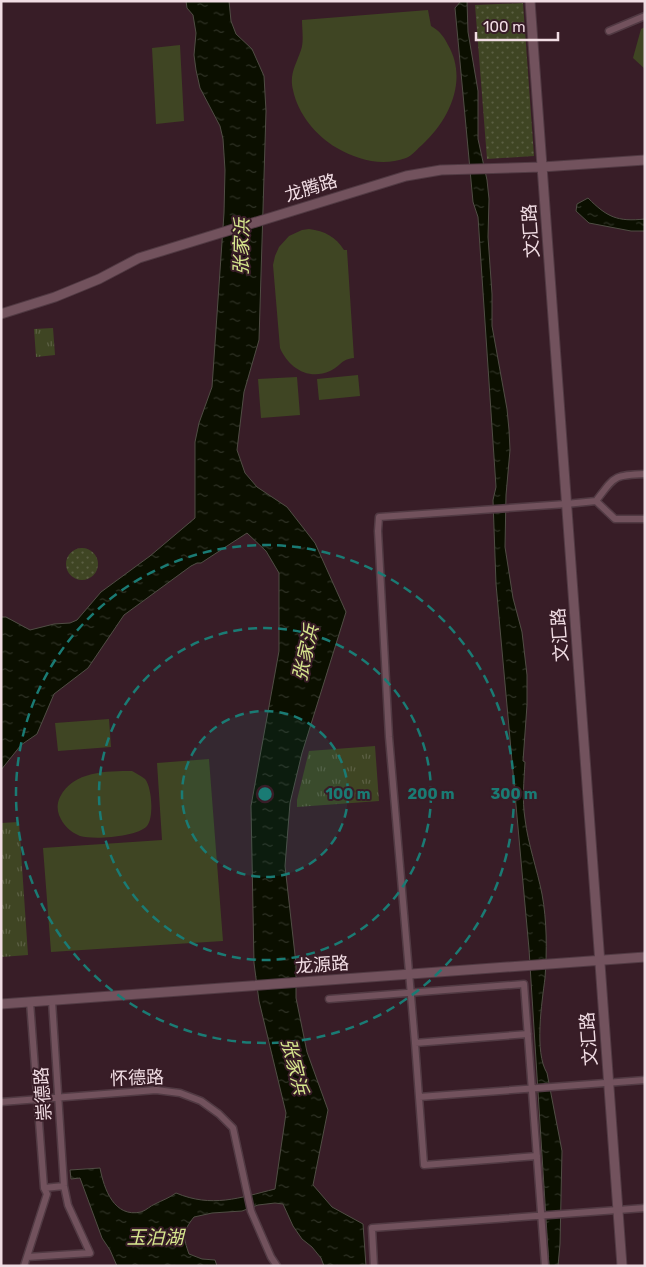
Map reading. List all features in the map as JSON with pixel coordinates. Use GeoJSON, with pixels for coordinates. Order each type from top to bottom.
{"type":"FeatureCollection","features":[{"type":"Feature","properties":{"kind":"main road","name":"文汇路"},"geometry":{"type":"LineString","coordinates":[[530,1],[622,1266]]}},
{"type":"Feature","properties":{"kind":"main road","name":"龙腾路"},"geometry":{"type":"LineString","coordinates":[[1,314],[55,297],[139,258],[406,176],[440,170],[542,167],[645,160]]}},
{"type":"Feature","properties":{"kind":"main road","name":"龙源路"},"geometry":{"type":"LineString","coordinates":[[1,1004],[645,957]]}},
{"type":"Feature","properties":{"kind":"street"},"geometry":{"type":"LineString","coordinates":[[609,31],[645,16]]}},
{"type":"Feature","properties":{"kind":"street"},"geometry":{"type":"LineString","coordinates":[[537,1156],[424,1165],[389,737],[378,531],[379,517],[596,501],[612,479],[624,475],[645,474]]}},
{"type":"Feature","properties":{"kind":"street"},"geometry":{"type":"LineString","coordinates":[[596,501],[615,519],[645,519]]}},
{"type":"Feature","properties":{"kind":"street"},"geometry":{"type":"LineString","coordinates":[[329,999],[524,984],[545,1266]]}},
{"type":"Feature","properties":{"kind":"street","name":"崇德路"},"geometry":{"type":"LineString","coordinates":[[27,1257],[90,1252],[68,1204],[64,1186],[52,1000]]}},
{"type":"Feature","properties":{"kind":"street","name":"崇德路"},"geometry":{"type":"LineString","coordinates":[[24,1266],[47,1194],[44,1188],[36,1100],[30,1002]]}},
{"type":"Feature","properties":{"kind":"street"},"geometry":{"type":"LineString","coordinates":[[415,1043],[528,1034]]}},
{"type":"Feature","properties":{"kind":"street"},"geometry":{"type":"LineString","coordinates":[[419,1097],[645,1080]]}},
{"type":"Feature","properties":{"kind":"street","name":"怀德路"},"geometry":{"type":"LineString","coordinates":[[1,1102],[156,1090],[180,1093],[201,1101],[219,1114],[233,1128],[251,1211],[271,1257],[277,1266]]}},
{"type":"Feature","properties":{"kind":"street"},"geometry":{"type":"LineString","coordinates":[[44,1188],[64,1186]]}},
{"type":"Feature","properties":{"kind":"street"},"geometry":{"type":"LineString","coordinates":[[374,1266],[372,1228],[645,1208]]}},
{"type":"Feature","properties":{"kind":"green space"},"geometry":{"type":"Polygon","coordinates":[[[523,3],[534,156],[487,159],[475,5],[523,3]]]}},
{"type":"Feature","properties":{"kind":"green space"},"geometry":{"type":"Polygon","coordinates":[[[428,10],[431,26],[439,32],[446,42],[454,58],[456,71],[456,85],[453,98],[448,111],[433,134],[413,154],[397,161],[388,162],[362,159],[329,143],[309,124],[299,108],[293,90],[292,74],[301,50],[302,20],[428,10]]]}},
{"type":"Feature","properties":{"kind":"green space"},"geometry":{"type":"Polygon","coordinates":[[[645,27],[645,69],[633,58],[641,29],[645,27]]]}},
{"type":"Feature","properties":{"kind":"green space"},"geometry":{"type":"Polygon","coordinates":[[[180,45],[184,121],[156,124],[152,48],[180,45]]]}},
{"type":"Feature","properties":{"kind":"green space"},"geometry":{"type":"Polygon","coordinates":[[[309,229],[330,235],[344,250],[347,250],[354,358],[344,361],[334,369],[322,374],[307,373],[300,370],[288,361],[280,348],[273,265],[275,256],[279,247],[289,236],[309,229]]]}},
{"type":"Feature","properties":{"kind":"green space"},"geometry":{"type":"Polygon","coordinates":[[[53,328],[55,355],[36,357],[34,329],[53,328]]]}},
{"type":"Feature","properties":{"kind":"green space"},"geometry":{"type":"Polygon","coordinates":[[[358,375],[360,396],[319,400],[317,379],[358,375]]]}},
{"type":"Feature","properties":{"kind":"green space"},"geometry":{"type":"Polygon","coordinates":[[[297,377],[300,415],[261,418],[258,379],[297,377]]]}},
{"type":"Feature","properties":{"kind":"green space"},"geometry":{"type":"Polygon","coordinates":[[[82,548],[88,549],[93,553],[97,558],[97,570],[93,575],[88,579],[82,580],[76,579],[71,575],[67,570],[66,564],[67,558],[71,553],[76,549],[82,548]]]}},
{"type":"Feature","properties":{"kind":"green space"},"geometry":{"type":"Polygon","coordinates":[[[109,719],[111,747],[58,751],[55,723],[109,719]]]}},
{"type":"Feature","properties":{"kind":"green space"},"geometry":{"type":"Polygon","coordinates":[[[375,746],[379,801],[297,807],[309,751],[375,746]]]}},
{"type":"Feature","properties":{"kind":"green space"},"geometry":{"type":"Polygon","coordinates":[[[209,759],[223,941],[51,952],[43,848],[162,840],[157,763],[209,759]]]}},
{"type":"Feature","properties":{"kind":"green space"},"geometry":{"type":"Polygon","coordinates":[[[132,771],[145,779],[151,795],[151,816],[147,826],[134,833],[115,837],[95,838],[80,836],[67,828],[59,815],[58,808],[60,797],[66,788],[73,782],[91,774],[132,771]]]}},
{"type":"Feature","properties":{"kind":"green space"},"geometry":{"type":"Polygon","coordinates":[[[19,822],[28,955],[1,957],[1,823],[19,822]]]}},
{"type":"Feature","properties":{"kind":"water"},"geometry":{"type":"Polygon","coordinates":[[[186,1],[229,1],[231,21],[236,34],[252,49],[264,76],[266,111],[259,340],[244,392],[237,450],[245,473],[257,487],[287,507],[315,543],[346,612],[302,753],[290,803],[285,866],[296,964],[296,998],[307,1052],[328,1110],[313,1185],[332,1207],[363,1224],[366,1266],[324,1266],[321,1258],[302,1239],[293,1226],[283,1204],[275,1203],[258,1205],[242,1211],[212,1213],[194,1217],[187,1227],[185,1235],[189,1254],[202,1259],[215,1260],[217,1266],[117,1266],[102,1238],[80,1178],[71,1179],[70,1170],[100,1168],[104,1185],[112,1200],[124,1211],[132,1213],[141,1212],[176,1193],[189,1198],[214,1201],[275,1189],[286,1113],[259,1001],[254,963],[251,806],[279,651],[279,573],[266,551],[247,533],[201,563],[191,566],[124,615],[88,668],[54,694],[37,734],[21,745],[1,770],[1,617],[6,617],[30,630],[77,620],[101,592],[150,556],[195,518],[195,442],[199,423],[212,387],[224,213],[225,170],[223,139],[220,126],[200,88],[194,55],[196,33],[193,15],[187,8],[186,1]]]}},
{"type":"Feature","properties":{"kind":"water"},"geometry":{"type":"Polygon","coordinates":[[[461,1],[467,1],[468,32],[478,91],[478,139],[489,199],[488,237],[492,326],[509,430],[510,450],[506,495],[505,547],[513,598],[522,632],[527,675],[523,761],[525,762],[524,812],[528,838],[544,904],[546,925],[546,968],[540,1040],[543,1064],[547,1073],[562,1151],[558,1266],[549,1266],[529,949],[496,584],[493,500],[496,487],[478,217],[473,202],[455,8],[461,1]]]}},
{"type":"Feature","properties":{"kind":"water"},"geometry":{"type":"Polygon","coordinates":[[[588,198],[601,210],[613,217],[627,220],[645,219],[645,231],[631,231],[589,223],[576,211],[577,204],[588,198]]]}},
{"type":"Feature","properties":{"kind":"water label","name":"张家浜"},"geometry":{"type":"Point","coordinates":[241,247]}},
{"type":"Feature","properties":{"kind":"water label","name":"张家浜"},"geometry":{"type":"Point","coordinates":[305,653]}},
{"type":"Feature","properties":{"kind":"water label","name":"张家浜"},"geometry":{"type":"Point","coordinates":[295,1066]}},
{"type":"Feature","properties":{"kind":"water label","name":"玉泊湖"},"geometry":{"type":"Point","coordinates":[155,1237]}}]}
